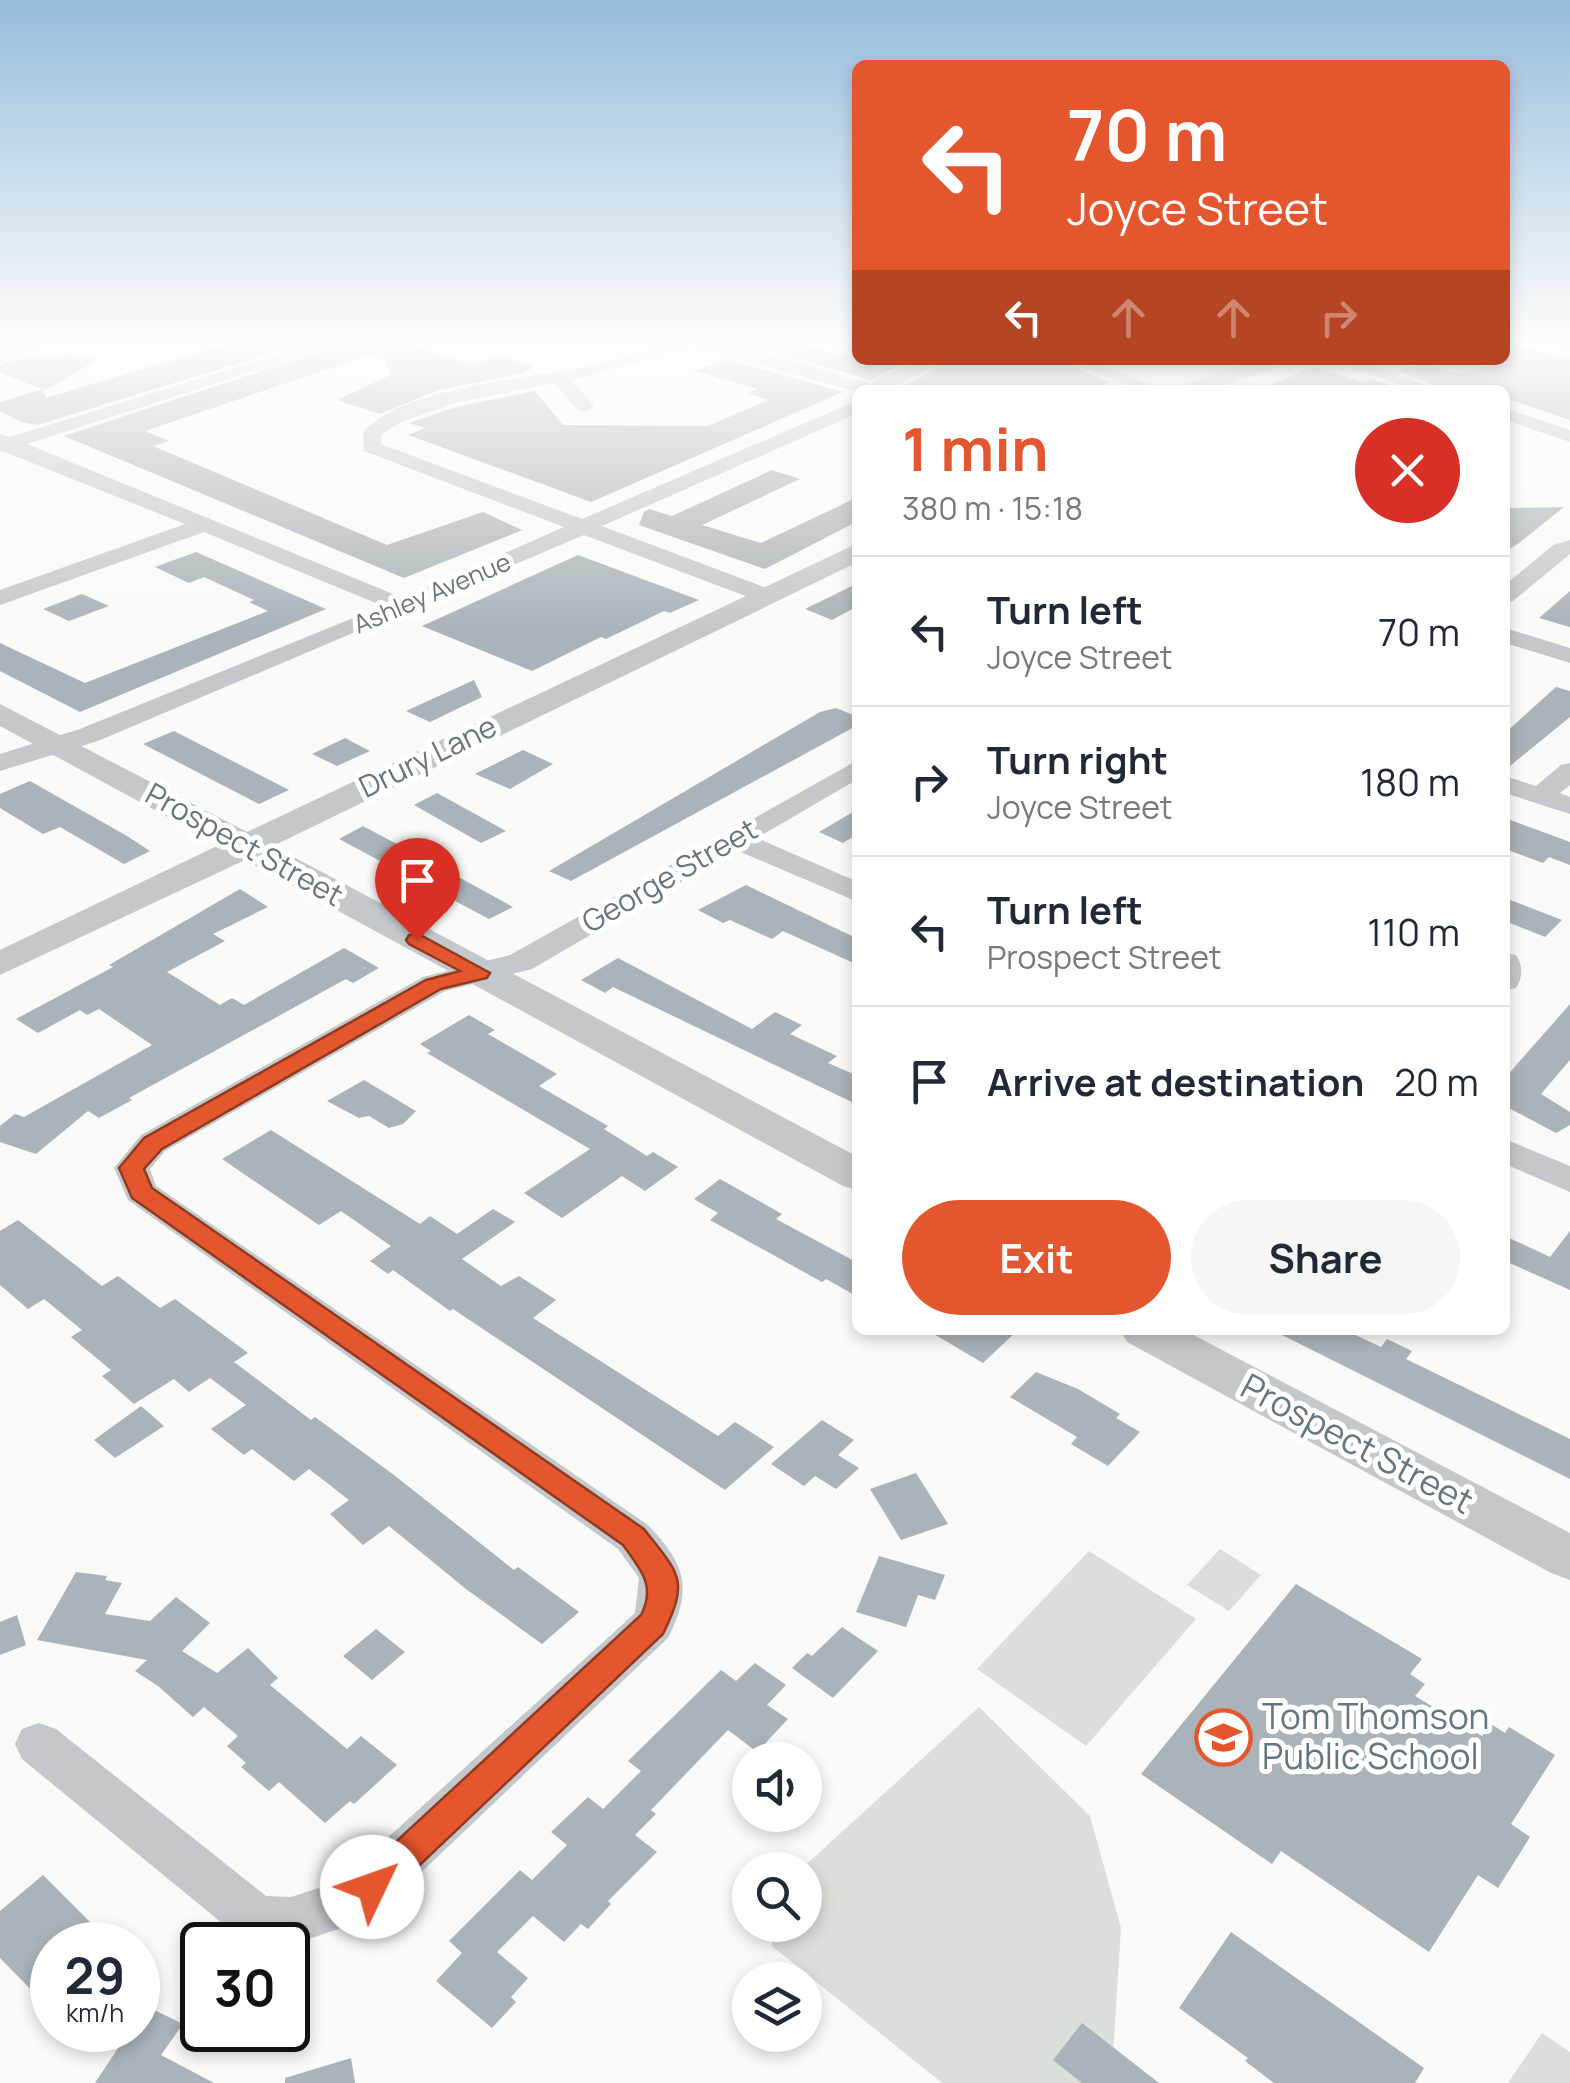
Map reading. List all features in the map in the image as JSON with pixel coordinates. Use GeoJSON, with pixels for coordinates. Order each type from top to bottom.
{"type":"FeatureCollection","features":[{"type":"Feature","properties":{"kind":"street"},"geometry":{"type":"LineString","coordinates":[[372,439],[371,447],[764,595]]}},
{"type":"Feature","properties":{"kind":"street","name":"Ashley Avenue"},"geometry":{"type":"LineString","coordinates":[[0,763],[89,735],[403,606],[784,439]]}},
{"type":"Feature","properties":{"kind":"street"},"geometry":{"type":"LineString","coordinates":[[3,443],[403,606]]}},
{"type":"Feature","properties":{"kind":"street"},"geometry":{"type":"LineString","coordinates":[[0,598],[206,524]]}},
{"type":"Feature","properties":{"kind":"street"},"geometry":{"type":"LineString","coordinates":[[1510,592],[1570,547]]}},
{"type":"Feature","properties":{"kind":"street","name":"Drury Lane"},"geometry":{"type":"LineString","coordinates":[[0,964],[852,554]]}},
{"type":"Feature","properties":{"kind":"street"},"geometry":{"type":"LineString","coordinates":[[1510,638],[1570,656]]}},
{"type":"Feature","properties":{"kind":"street","name":"Prospect Street"},"geometry":{"type":"LineString","coordinates":[[0,713],[852,1173]]}},
{"type":"Feature","properties":{"kind":"street","name":"George Street"},"geometry":{"type":"LineString","coordinates":[[39,1744],[257,1920],[291,1921],[356,1900],[652,1624],[664,1600],[662,1576],[634,1537],[141,1192],[132,1168],[153,1144],[434,984],[521,962],[852,771]]}},
{"type":"Feature","properties":{"kind":"street"},"geometry":{"type":"LineString","coordinates":[[1540,796],[1570,771]]}},
{"type":"Feature","properties":{"kind":"street"},"geometry":{"type":"LineString","coordinates":[[1510,786],[1570,806]]}},
{"type":"Feature","properties":{"kind":"street"},"geometry":{"type":"LineString","coordinates":[[736,838],[852,889]]}},
{"type":"Feature","properties":{"kind":"street"},"geometry":{"type":"LineString","coordinates":[[1510,1152],[1570,1180]]}},
{"type":"Feature","properties":{"kind":"street","name":"Prospect Street"},"geometry":{"type":"LineString","coordinates":[[1153,1335],[1570,1558]]}},
{"type":"Feature","properties":{"kind":"shaded area"},"geometry":{"type":"Polygon","coordinates":[[[1220,1549],[1261,1575],[1229,1611],[1187,1585],[1220,1549]]]}},
{"type":"Feature","properties":{"kind":"shaded area"},"geometry":{"type":"Polygon","coordinates":[[[1089,1551],[1196,1619],[1086,1746],[977,1669],[1089,1551]]]}},
{"type":"Feature","properties":{"kind":"shaded area"},"geometry":{"type":"Polygon","coordinates":[[[979,1707],[1090,1816],[1121,1928],[1112,2070],[1103,2083],[942,2083],[822,1986],[822,1962],[792,1962],[773,1947],[771,1942],[822,1942],[820,1852],[979,1707]]]}},
{"type":"Feature","properties":{"kind":"shaded area"},"geometry":{"type":"Polygon","coordinates":[[[1542,2033],[1570,2052],[1570,2083],[1508,2083],[1542,2033]]]}},
{"type":"Feature","properties":{"kind":"building"},"geometry":{"type":"Polygon","coordinates":[[[72,439],[165,439],[169,441],[153,446],[387,545],[483,512],[522,530],[404,578],[72,439]]]}},
{"type":"Feature","properties":{"kind":"building"},"geometry":{"type":"Polygon","coordinates":[[[419,439],[735,439],[591,502],[419,439]]]}},
{"type":"Feature","properties":{"kind":"building"},"geometry":{"type":"Polygon","coordinates":[[[772,470],[800,479],[702,525],[761,543],[852,500],[852,524],[765,569],[639,525],[649,509],[672,516],[772,470]]]}},
{"type":"Feature","properties":{"kind":"building"},"geometry":{"type":"Polygon","coordinates":[[[1564,507],[1510,549],[1510,508],[1564,507]]]}},
{"type":"Feature","properties":{"kind":"building"},"geometry":{"type":"Polygon","coordinates":[[[196,552],[326,609],[80,712],[0,671],[0,643],[85,683],[268,611],[249,602],[254,600],[204,577],[189,583],[155,567],[196,552]]]}},
{"type":"Feature","properties":{"kind":"building"},"geometry":{"type":"Polygon","coordinates":[[[578,555],[699,600],[670,613],[664,611],[606,639],[601,637],[532,671],[422,626],[578,555]]]}},
{"type":"Feature","properties":{"kind":"building"},"geometry":{"type":"Polygon","coordinates":[[[852,586],[852,609],[832,620],[805,609],[852,586]]]}},
{"type":"Feature","properties":{"kind":"building"},"geometry":{"type":"Polygon","coordinates":[[[1570,591],[1570,627],[1539,618],[1570,591]]]}},
{"type":"Feature","properties":{"kind":"building"},"geometry":{"type":"Polygon","coordinates":[[[82,594],[109,606],[69,621],[43,609],[82,594]]]}},
{"type":"Feature","properties":{"kind":"building"},"geometry":{"type":"Polygon","coordinates":[[[474,680],[482,697],[430,722],[406,711],[474,680]]]}},
{"type":"Feature","properties":{"kind":"building"},"geometry":{"type":"Polygon","coordinates":[[[1556,687],[1570,691],[1570,717],[1510,766],[1510,728],[1556,687]]]}},
{"type":"Feature","properties":{"kind":"building"},"geometry":{"type":"Polygon","coordinates":[[[836,708],[852,715],[852,728],[571,881],[549,871],[820,712],[836,708]]]}},
{"type":"Feature","properties":{"kind":"building"},"geometry":{"type":"Polygon","coordinates":[[[174,731],[289,790],[259,804],[143,744],[174,731]]]}},
{"type":"Feature","properties":{"kind":"building"},"geometry":{"type":"Polygon","coordinates":[[[345,738],[370,751],[337,766],[312,754],[345,738]]]}},
{"type":"Feature","properties":{"kind":"building"},"geometry":{"type":"Polygon","coordinates":[[[523,750],[553,764],[510,789],[475,774],[523,750]]]}},
{"type":"Feature","properties":{"kind":"building"},"geometry":{"type":"Polygon","coordinates":[[[30,781],[150,851],[124,864],[60,827],[43,834],[0,808],[0,794],[30,781]]]}},
{"type":"Feature","properties":{"kind":"building"},"geometry":{"type":"Polygon","coordinates":[[[437,793],[506,831],[481,843],[414,805],[437,793]]]}},
{"type":"Feature","properties":{"kind":"building"},"geometry":{"type":"Polygon","coordinates":[[[852,813],[852,838],[843,843],[819,832],[852,813]]]}},
{"type":"Feature","properties":{"kind":"building"},"geometry":{"type":"Polygon","coordinates":[[[1510,820],[1570,842],[1570,865],[1549,857],[1543,863],[1510,851],[1510,820]]]}},
{"type":"Feature","properties":{"kind":"building"},"geometry":{"type":"Polygon","coordinates":[[[363,826],[513,907],[489,919],[339,839],[363,826]]]}},
{"type":"Feature","properties":{"kind":"building"},"geometry":{"type":"Polygon","coordinates":[[[746,885],[852,936],[852,962],[783,931],[772,939],[698,910],[746,885]]]}},
{"type":"Feature","properties":{"kind":"building"},"geometry":{"type":"Polygon","coordinates":[[[240,889],[268,907],[213,934],[225,941],[167,972],[220,1005],[232,998],[244,1005],[344,948],[379,968],[353,983],[346,979],[99,1118],[88,1111],[36,1154],[0,1142],[0,1126],[15,1114],[24,1117],[152,1045],[99,1009],[87,1015],[80,1010],[38,1033],[16,1019],[113,967],[109,965],[240,889]]]}},
{"type":"Feature","properties":{"kind":"building"},"geometry":{"type":"Polygon","coordinates":[[[1510,900],[1562,920],[1545,937],[1510,923],[1510,900]]]}},
{"type":"Feature","properties":{"kind":"building"},"geometry":{"type":"Polygon","coordinates":[[[618,958],[752,1029],[775,1012],[802,1025],[790,1034],[837,1056],[828,1063],[852,1073],[852,1102],[613,987],[605,993],[581,980],[618,958]]]}},
{"type":"Feature","properties":{"kind":"building"},"geometry":{"type":"Polygon","coordinates":[[[1570,1004],[1570,1060],[1541,1094],[1570,1112],[1570,1125],[1556,1133],[1510,1109],[1510,1072],[1570,1004]]]}},
{"type":"Feature","properties":{"kind":"building"},"geometry":{"type":"Polygon","coordinates":[[[469,1015],[495,1030],[488,1034],[557,1074],[539,1086],[608,1126],[604,1129],[647,1156],[653,1152],[678,1167],[645,1191],[622,1176],[562,1218],[524,1193],[590,1149],[427,1053],[431,1051],[420,1044],[469,1015]]]}},
{"type":"Feature","properties":{"kind":"building"},"geometry":{"type":"Polygon","coordinates":[[[364,1080],[416,1111],[403,1124],[389,1128],[369,1116],[359,1118],[327,1101],[364,1080]]]}},
{"type":"Feature","properties":{"kind":"building"},"geometry":{"type":"Polygon","coordinates":[[[271,1130],[420,1224],[430,1216],[457,1234],[493,1209],[515,1222],[462,1259],[501,1286],[519,1276],[556,1300],[533,1318],[718,1436],[735,1422],[774,1447],[725,1490],[393,1270],[388,1274],[370,1261],[391,1246],[341,1211],[319,1225],[222,1159],[271,1130]]]}},
{"type":"Feature","properties":{"kind":"building"},"geometry":{"type":"Polygon","coordinates":[[[720,1179],[782,1214],[776,1219],[852,1260],[852,1294],[826,1279],[822,1282],[710,1220],[718,1213],[694,1199],[720,1179]]]}},
{"type":"Feature","properties":{"kind":"building"},"geometry":{"type":"Polygon","coordinates":[[[18,1220],[102,1286],[118,1276],[160,1308],[175,1299],[248,1353],[234,1362],[394,1475],[514,1570],[518,1567],[579,1612],[542,1644],[389,1526],[363,1545],[330,1514],[349,1500],[309,1469],[294,1481],[252,1449],[244,1455],[211,1429],[246,1405],[210,1378],[189,1392],[174,1379],[134,1404],[102,1376],[111,1370],[71,1337],[82,1330],[44,1299],[28,1309],[0,1285],[0,1231],[18,1220]]]}},
{"type":"Feature","properties":{"kind":"building"},"geometry":{"type":"Polygon","coordinates":[[[1570,1231],[1570,1290],[1510,1263],[1510,1238],[1550,1257],[1570,1231]]]}},
{"type":"Feature","properties":{"kind":"building"},"geometry":{"type":"Polygon","coordinates":[[[935,1335],[1013,1335],[983,1363],[935,1335]]]}},
{"type":"Feature","properties":{"kind":"building"},"geometry":{"type":"Polygon","coordinates":[[[1282,1335],[1356,1335],[1381,1347],[1387,1339],[1412,1351],[1406,1359],[1570,1439],[1570,1479],[1282,1335]]]}},
{"type":"Feature","properties":{"kind":"building"},"geometry":{"type":"Polygon","coordinates":[[[1036,1372],[1078,1389],[1120,1414],[1116,1418],[1140,1432],[1108,1466],[1071,1444],[1077,1437],[1010,1397],[1036,1372]]]}},
{"type":"Feature","properties":{"kind":"building"},"geometry":{"type":"Polygon","coordinates":[[[141,1406],[164,1426],[115,1458],[94,1440],[141,1406]]]}},
{"type":"Feature","properties":{"kind":"building"},"geometry":{"type":"Polygon","coordinates":[[[822,1420],[854,1440],[838,1455],[859,1468],[836,1489],[815,1476],[804,1486],[771,1464],[822,1420]]]}},
{"type":"Feature","properties":{"kind":"building"},"geometry":{"type":"Polygon","coordinates":[[[916,1473],[948,1524],[901,1540],[870,1489],[916,1473]]]}},
{"type":"Feature","properties":{"kind":"building"},"geometry":{"type":"Polygon","coordinates":[[[879,1556],[945,1575],[935,1600],[918,1595],[906,1627],[856,1612],[879,1556]]]}},
{"type":"Feature","properties":{"kind":"building"},"geometry":{"type":"Polygon","coordinates":[[[76,1572],[107,1576],[105,1580],[122,1583],[105,1614],[150,1621],[176,1597],[210,1623],[182,1651],[217,1673],[248,1648],[278,1678],[270,1685],[347,1749],[361,1736],[397,1765],[354,1804],[350,1801],[325,1823],[279,1782],[269,1791],[241,1767],[246,1763],[227,1746],[238,1736],[204,1707],[193,1717],[135,1671],[147,1660],[37,1640],[76,1572]]]}},
{"type":"Feature","properties":{"kind":"building"},"geometry":{"type":"Polygon","coordinates":[[[1296,1584],[1422,1659],[1410,1674],[1425,1684],[1415,1696],[1482,1736],[1491,1724],[1505,1733],[1509,1727],[1555,1755],[1511,1824],[1530,1837],[1498,1888],[1478,1875],[1429,1952],[1281,1851],[1272,1864],[1141,1774],[1296,1584]]]}},
{"type":"Feature","properties":{"kind":"building"},"geometry":{"type":"Polygon","coordinates":[[[17,1615],[26,1645],[0,1655],[0,1622],[17,1615]]]}},
{"type":"Feature","properties":{"kind":"building"},"geometry":{"type":"Polygon","coordinates":[[[842,1627],[878,1651],[833,1698],[792,1668],[807,1653],[812,1656],[842,1627]]]}},
{"type":"Feature","properties":{"kind":"building"},"geometry":{"type":"Polygon","coordinates":[[[376,1629],[405,1652],[372,1680],[343,1656],[376,1629]]]}},
{"type":"Feature","properties":{"kind":"building"},"geometry":{"type":"Polygon","coordinates":[[[755,1663],[786,1685],[767,1705],[788,1719],[766,1742],[744,1742],[728,1730],[651,1810],[656,1814],[635,1835],[657,1852],[608,1901],[611,1904],[588,1929],[581,1924],[564,1942],[533,1916],[497,1952],[528,1978],[511,1997],[516,2002],[492,2028],[436,1981],[462,1953],[449,1941],[520,1870],[532,1880],[567,1845],[551,1832],[588,1797],[603,1809],[641,1771],[628,1761],[721,1670],[736,1681],[755,1663]]]}},
{"type":"Feature","properties":{"kind":"building"},"geometry":{"type":"Polygon","coordinates":[[[43,1875],[90,1922],[30,1922],[30,1989],[0,1958],[0,1911],[43,1875]]]}},
{"type":"Feature","properties":{"kind":"building"},"geometry":{"type":"Polygon","coordinates":[[[1231,1932],[1424,2068],[1415,2083],[1274,2083],[1245,2061],[1248,2058],[1179,2008],[1231,1932]]]}},
{"type":"Feature","properties":{"kind":"building"},"geometry":{"type":"Polygon","coordinates":[[[160,2013],[180,2023],[161,2055],[214,2083],[95,2083],[115,2052],[160,2052],[160,2013]]]}},
{"type":"Feature","properties":{"kind":"building"},"geometry":{"type":"Polygon","coordinates":[[[1082,2023],[1159,2083],[1082,2083],[1053,2060],[1082,2023]]]}},
{"type":"Feature","properties":{"kind":"building"},"geometry":{"type":"Polygon","coordinates":[[[351,2058],[355,2083],[285,2083],[285,2078],[351,2058]]]}},
{"type":"Feature","properties":{"kind":"place","name":"Tom Thomson Public School"},"geometry":{"type":"Point","coordinates":[1223,1737]}},
{"type":"Feature","properties":{"kind":"route"},"geometry":{"type":"LineString","coordinates":[[372,1887],[652,1624],[664,1600],[662,1576],[634,1537],[141,1192],[132,1168],[153,1144],[434,984],[479,973],[417,940]]}}]}
